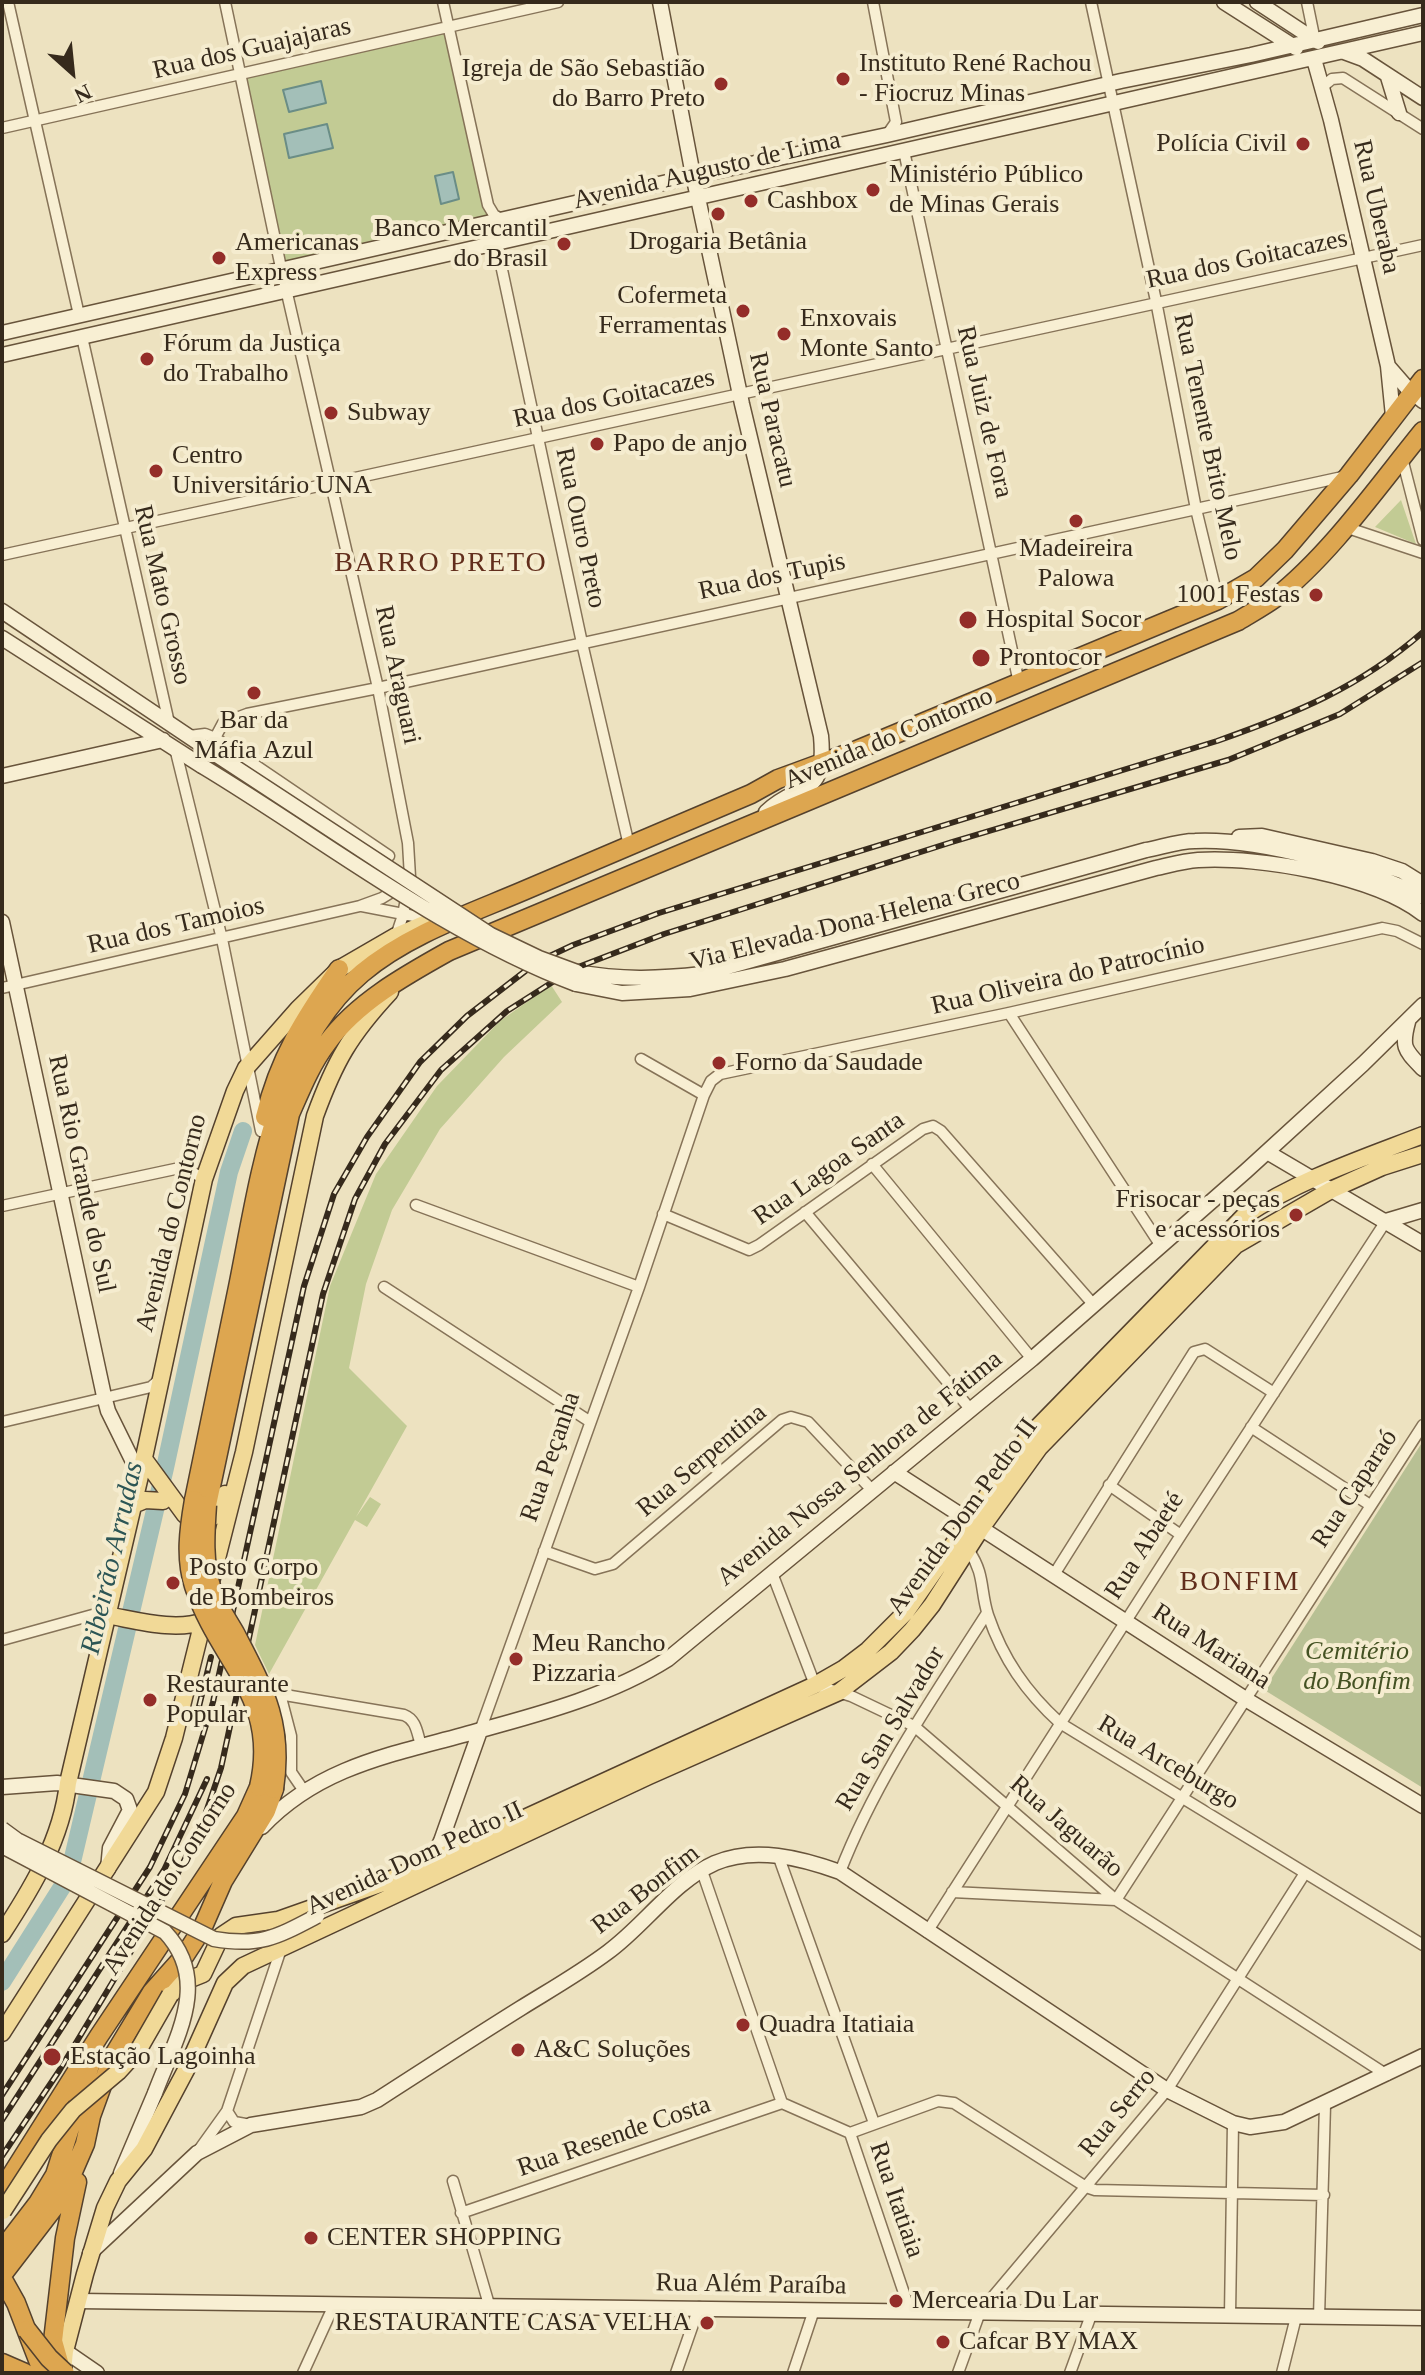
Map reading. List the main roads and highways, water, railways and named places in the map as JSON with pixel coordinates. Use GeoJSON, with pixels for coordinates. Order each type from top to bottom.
{"type":"FeatureCollection","features":[{"type":"Feature","properties":{"kind":"highway","name":"Avenida do Contorno"},"geometry":{"type":"LineString","coordinates":[[2,2277],[62,2197],[85,2144],[91,2116],[112,2058],[152,1992],[193,1943],[223,1881],[266,1811],[264,1735],[257,1708],[210,1624],[191,1571],[188,1548],[162,1493],[287,1082],[323,1018],[363,972],[455,920],[751,794],[778,779],[1218,600],[1256,578],[1285,550],[1349,475],[1393,416],[1419,391]]}},
{"type":"Feature","properties":{"kind":"highway","name":"Avenida do Contorno"},"geometry":{"type":"LineString","coordinates":[[162,1493],[290,1114],[307,1075],[327,1042],[364,1006],[405,976],[449,951],[1238,621],[1286,588],[1345,527],[1423,431]]}},
{"type":"Feature","properties":{"kind":"highway"},"geometry":{"type":"LineString","coordinates":[[261,1171],[261,1131],[272,1088],[298,1029],[339,969]]}},
{"type":"Feature","properties":{"kind":"highway","name":"Avenida do Contorno"},"geometry":{"type":"LineString","coordinates":[[2,2190],[99,2036],[267,1788]]}},
{"type":"Feature","properties":{"kind":"highway","name":"Avenida do Contorno"},"geometry":{"type":"LineString","coordinates":[[2,2250],[55,2175],[99,2036]]}},
{"type":"Feature","properties":{"kind":"highway"},"geometry":{"type":"LineString","coordinates":[[63,2373],[53,2341],[65,2238],[85,2144]]}},
{"type":"Feature","properties":{"kind":"highway"},"geometry":{"type":"LineString","coordinates":[[2,2277],[43,2373]]}},
{"type":"Feature","properties":{"kind":"highway"},"geometry":{"type":"LineString","coordinates":[[27,2330],[63,2373]]}},
{"type":"Feature","properties":{"kind":"highway"},"geometry":{"type":"LineString","coordinates":[[2,2363],[25,2373]]}},
{"type":"Feature","properties":{"kind":"main road","name":"Rua Paracatu"},"geometry":{"type":"LineString","coordinates":[[660,2],[697,197],[740,394],[821,736],[822,763]]}},
{"type":"Feature","properties":{"kind":"main road"},"geometry":{"type":"LineString","coordinates":[[1224,2],[1314,59]]}},
{"type":"Feature","properties":{"kind":"main road"},"geometry":{"type":"LineString","coordinates":[[1257,2],[1315,41],[1363,59],[1423,98]]}},
{"type":"Feature","properties":{"kind":"main road","name":"Avenida Augusto de Lima"},"geometry":{"type":"LineString","coordinates":[[2,333],[1423,15]]}},
{"type":"Feature","properties":{"kind":"main road"},"geometry":{"type":"LineString","coordinates":[[1251,55],[1266,28]]}},
{"type":"Feature","properties":{"kind":"main road","name":"Avenida Augusto de Lima"},"geometry":{"type":"LineString","coordinates":[[2,355],[1423,33]]}},
{"type":"Feature","properties":{"kind":"main road"},"geometry":{"type":"LineString","coordinates":[[1374,67],[1386,42]]}},
{"type":"Feature","properties":{"kind":"main road","name":"Rua Uberaba"},"geometry":{"type":"LineString","coordinates":[[1314,59],[1388,366],[1393,416]]}},
{"type":"Feature","properties":{"kind":"main road"},"geometry":{"type":"LineString","coordinates":[[1388,77],[1399,113]]}},
{"type":"Feature","properties":{"kind":"main road","name":"Rua Uberaba"},"geometry":{"type":"LineString","coordinates":[[1388,366],[1419,391]]}},
{"type":"Feature","properties":{"kind":"main road","name":"Via Elevada Dona Helena Greco"},"geometry":{"type":"LineString","coordinates":[[2,611],[189,736],[215,746],[491,935],[576,978],[641,980],[702,974],[1146,850],[1194,840],[1239,843],[1353,869],[1393,881],[1423,897]]}},
{"type":"Feature","properties":{"kind":"main road","name":"Via Elevada Dona Helena Greco"},"geometry":{"type":"LineString","coordinates":[[2,638],[457,928],[529,966],[622,993],[690,989],[785,969],[1156,868],[1197,860],[1276,864],[1350,881],[1388,894],[1423,914]]}},
{"type":"Feature","properties":{"kind":"main road"},"geometry":{"type":"LineString","coordinates":[[2,776],[173,747]]}},
{"type":"Feature","properties":{"kind":"main road"},"geometry":{"type":"LineString","coordinates":[[762,820],[768,809],[810,787],[818,777],[822,763]]}},
{"type":"Feature","properties":{"kind":"main road","name":"Avenida do Contorno"},"geometry":{"type":"LineString","coordinates":[[2,1934],[37,1881],[75,1785],[105,1616],[162,1493],[160,1379],[204,1179],[226,1111],[246,1068],[298,1009],[339,969],[396,936],[778,779]]}},
{"type":"Feature","properties":{"kind":"main road"},"geometry":{"type":"LineString","coordinates":[[1194,840],[1262,836],[1372,861],[1402,871],[1423,884]]}},
{"type":"Feature","properties":{"kind":"main road","name":"Rua Rio Grande do Sul"},"geometry":{"type":"LineString","coordinates":[[2,922],[9,987],[60,1192],[108,1411],[162,1493]]}},
{"type":"Feature","properties":{"kind":"main road","name":"Avenida do Contorno"},"geometry":{"type":"LineString","coordinates":[[2,2033],[108,1870],[163,1776],[244,1452],[315,1116],[331,1070],[358,1027],[405,976]]}},
{"type":"Feature","properties":{"kind":"main road","name":"Avenida Nossa Senhora de Fátima"},"geometry":{"type":"LineString","coordinates":[[250,1840],[282,1806],[342,1771],[392,1753],[480,1731],[594,1693],[649,1671],[668,1659],[1032,1359],[1267,1152],[1423,1005]]}},
{"type":"Feature","properties":{"kind":"main road"},"geometry":{"type":"LineString","coordinates":[[1408,1022],[1403,1039],[1405,1050],[1423,1069]]}},
{"type":"Feature","properties":{"kind":"main road","name":"Avenida Dom Pedro II"},"geometry":{"type":"LineString","coordinates":[[63,2373],[65,2351],[105,2208],[118,2181],[144,2149],[186,2070],[225,1983],[243,1966],[649,1776],[839,1692],[891,1652],[912,1630],[969,1551],[976,1523],[1028,1437],[1244,1216],[1310,1178],[1423,1135]]}},
{"type":"Feature","properties":{"kind":"main road"},"geometry":{"type":"LineString","coordinates":[[1267,1152],[1423,1244]]}},
{"type":"Feature","properties":{"kind":"main road","name":"Avenida Dom Pedro II"},"geometry":{"type":"LineString","coordinates":[[77,1871],[214,1939],[240,1944],[261,1941],[815,1685],[868,1650],[906,1612],[1039,1448],[1220,1260],[1250,1235],[1331,1190],[1382,1167],[1423,1154]]}},
{"type":"Feature","properties":{"kind":"main road"},"geometry":{"type":"LineString","coordinates":[[1386,1221],[1423,1210]]}},
{"type":"Feature","properties":{"kind":"main road"},"geometry":{"type":"LineString","coordinates":[[162,1493],[185,1515],[213,1517],[244,1452]]}},
{"type":"Feature","properties":{"kind":"main road","name":"Rua Mariana"},"geometry":{"type":"LineString","coordinates":[[894,1472],[1055,1573],[1247,1700],[1423,1806]]}},
{"type":"Feature","properties":{"kind":"main road"},"geometry":{"type":"LineString","coordinates":[[162,1493],[214,1570]]}},
{"type":"Feature","properties":{"kind":"main road"},"geometry":{"type":"LineString","coordinates":[[105,1616],[157,1623],[195,1624],[204,1621]]}},
{"type":"Feature","properties":{"kind":"main road","name":"Rua Peçanha"},"geometry":{"type":"LineString","coordinates":[[432,1860],[480,1731]]}},
{"type":"Feature","properties":{"kind":"main road"},"geometry":{"type":"LineString","coordinates":[[2,1787],[75,1785],[114,1791],[126,1799],[130,1810],[110,1848],[108,1870]]}},
{"type":"Feature","properties":{"kind":"main road"},"geometry":{"type":"LineString","coordinates":[[2,1829],[77,1871],[114,1905]]}},
{"type":"Feature","properties":{"kind":"main road"},"geometry":{"type":"LineString","coordinates":[[2,1846],[165,1932],[177,1944],[186,1962],[190,1978],[189,2000],[118,2181]]}},
{"type":"Feature","properties":{"kind":"main road","name":"Rua Bonfim"},"geometry":{"type":"LineString","coordinates":[[90,2253],[197,2153],[251,2125],[361,2107],[377,2100],[607,1953],[674,1891],[702,1871],[716,1863],[743,1856],[778,1855],[840,1872],[1167,2090],[1233,2123],[1250,2127],[1284,2122],[1423,2056]]}},
{"type":"Feature","properties":{"kind":"main road"},"geometry":{"type":"LineString","coordinates":[[3,2212],[49,2140],[73,2110],[118,2072],[139,2049],[170,1995],[183,1982],[203,1974],[221,1936],[236,1926],[278,1920],[383,1883]]}},
{"type":"Feature","properties":{"kind":"main road","name":"Rua Além Paraíba"},"geometry":{"type":"LineString","coordinates":[[78,2301],[1423,2318]]}},
{"type":"Feature","properties":{"kind":"main road"},"geometry":{"type":"LineString","coordinates":[[65,2351],[97,2373]]}},
{"type":"Feature","properties":{"kind":"water"},"geometry":{"type":"Polygon","coordinates":[[[321,81],[326,103],[289,112],[283,90],[321,81]]]}},
{"type":"Feature","properties":{"kind":"water"},"geometry":{"type":"Polygon","coordinates":[[[327,124],[333,148],[289,158],[284,134],[327,124]]]}},
{"type":"Feature","properties":{"kind":"water"},"geometry":{"type":"Polygon","coordinates":[[[453,172],[459,199],[441,204],[435,176],[453,172]]]}},
{"type":"Feature","properties":{"kind":"waterway","name":"Ribeirão Arrudas"},"geometry":{"type":"LineString","coordinates":[[2,1982],[62,1887],[72,1862],[165,1468],[229,1172],[243,1131]]}},
{"type":"Feature","properties":{"kind":"railway"},"geometry":{"type":"LineString","coordinates":[[2,2095],[150,1867],[185,1794],[213,1702],[304,1286],[334,1194],[367,1137],[420,1062],[467,1016],[537,962],[573,945],[659,913],[1246,731],[1351,684],[1423,632]]}},
{"type":"Feature","properties":{"kind":"railway"},"geometry":{"type":"LineString","coordinates":[[2,2156],[59,2071],[177,1875],[202,1824],[221,1768],[323,1294],[355,1199],[385,1144],[441,1070],[507,1011],[573,969],[664,934],[952,842],[1228,760],[1340,714],[1423,662]]}},
{"type":"Feature","properties":{"kind":"railway"},"geometry":{"type":"LineString","coordinates":[[195,1723],[211,1657]]}},
{"type":"Feature","properties":{"kind":"railway"},"geometry":{"type":"LineString","coordinates":[[2,2120],[164,1870],[207,1779]]}},
{"type":"Feature","properties":{"kind":"place","name":"Instituto René Rachou - Fiocruz Minas"},"geometry":{"type":"Point","coordinates":[843,79]}},
{"type":"Feature","properties":{"kind":"place","name":"Igreja de São Sebastião do Barro Preto"},"geometry":{"type":"Point","coordinates":[721,84]}},
{"type":"Feature","properties":{"kind":"place","name":"Polícia Civil"},"geometry":{"type":"Point","coordinates":[1303,144]}},
{"type":"Feature","properties":{"kind":"place","name":"Ministério Público de Minas Gerais"},"geometry":{"type":"Point","coordinates":[873,190]}},
{"type":"Feature","properties":{"kind":"place","name":"Cashbox"},"geometry":{"type":"Point","coordinates":[751,201]}},
{"type":"Feature","properties":{"kind":"place","name":"Drogaria Betânia"},"geometry":{"type":"Point","coordinates":[718,214]}},
{"type":"Feature","properties":{"kind":"place","name":"Banco Mercantil do Brasil"},"geometry":{"type":"Point","coordinates":[564,244]}},
{"type":"Feature","properties":{"kind":"place","name":"Americanas Express"},"geometry":{"type":"Point","coordinates":[219,258]}},
{"type":"Feature","properties":{"kind":"place","name":"Cofermeta Ferramentas"},"geometry":{"type":"Point","coordinates":[743,311]}},
{"type":"Feature","properties":{"kind":"place","name":"Enxovais Monte Santo"},"geometry":{"type":"Point","coordinates":[784,334]}},
{"type":"Feature","properties":{"kind":"place","name":"Fórum da Justiça do Trabalho"},"geometry":{"type":"Point","coordinates":[147,359]}},
{"type":"Feature","properties":{"kind":"place","name":"Subway"},"geometry":{"type":"Point","coordinates":[331,413]}},
{"type":"Feature","properties":{"kind":"place","name":"Papo de anjo"},"geometry":{"type":"Point","coordinates":[597,444]}},
{"type":"Feature","properties":{"kind":"place","name":"Centro Universitário UNA"},"geometry":{"type":"Point","coordinates":[156,471]}},
{"type":"Feature","properties":{"kind":"place","name":"Madeireira Palowa"},"geometry":{"type":"Point","coordinates":[1076,521]}},
{"type":"Feature","properties":{"kind":"place","name":"1001 Festas"},"geometry":{"type":"Point","coordinates":[1316,595]}},
{"type":"Feature","properties":{"kind":"place","name":"Hospital Socor"},"geometry":{"type":"Point","coordinates":[968,620]}},
{"type":"Feature","properties":{"kind":"place","name":"Prontocor"},"geometry":{"type":"Point","coordinates":[981,658]}},
{"type":"Feature","properties":{"kind":"place","name":"Bar da Máfia Azul"},"geometry":{"type":"Point","coordinates":[254,693]}},
{"type":"Feature","properties":{"kind":"place","name":"Forno da Saudade"},"geometry":{"type":"Point","coordinates":[719,1063]}},
{"type":"Feature","properties":{"kind":"place","name":"Frisocar - peças e acessórios"},"geometry":{"type":"Point","coordinates":[1296,1215]}},
{"type":"Feature","properties":{"kind":"place","name":"Posto Corpo de Bombeiros"},"geometry":{"type":"Point","coordinates":[173,1583]}},
{"type":"Feature","properties":{"kind":"place","name":"Meu Rancho Pizzaria"},"geometry":{"type":"Point","coordinates":[516,1659]}},
{"type":"Feature","properties":{"kind":"place","name":"Restaurante Popular"},"geometry":{"type":"Point","coordinates":[150,1700]}},
{"type":"Feature","properties":{"kind":"place","name":"Quadra Itatiaia"},"geometry":{"type":"Point","coordinates":[743,2025]}},
{"type":"Feature","properties":{"kind":"place","name":"A&C Soluções"},"geometry":{"type":"Point","coordinates":[518,2050]}},
{"type":"Feature","properties":{"kind":"place","name":"Estação Lagoinha"},"geometry":{"type":"Point","coordinates":[52,2057]}},
{"type":"Feature","properties":{"kind":"place","name":"CENTER SHOPPING"},"geometry":{"type":"Point","coordinates":[311,2238]}},
{"type":"Feature","properties":{"kind":"place","name":"Mercearia Du Lar"},"geometry":{"type":"Point","coordinates":[896,2301]}},
{"type":"Feature","properties":{"kind":"place","name":"RESTAURANTE CASA VELHA"},"geometry":{"type":"Point","coordinates":[707,2323]}},
{"type":"Feature","properties":{"kind":"place","name":"Cafcar BY MAX"},"geometry":{"type":"Point","coordinates":[943,2342]}},
{"type":"Feature","properties":{"kind":"district","name":"BARRO PRETO"},"geometry":{"type":"Point","coordinates":[441,564]}},
{"type":"Feature","properties":{"kind":"district","name":"BONFIM"},"geometry":{"type":"Point","coordinates":[1240,1583]}},
{"type":"Feature","properties":{"kind":"park label","name":"Cemitério do Bonfim"},"geometry":{"type":"Point","coordinates":[1357,1667]}}]}
